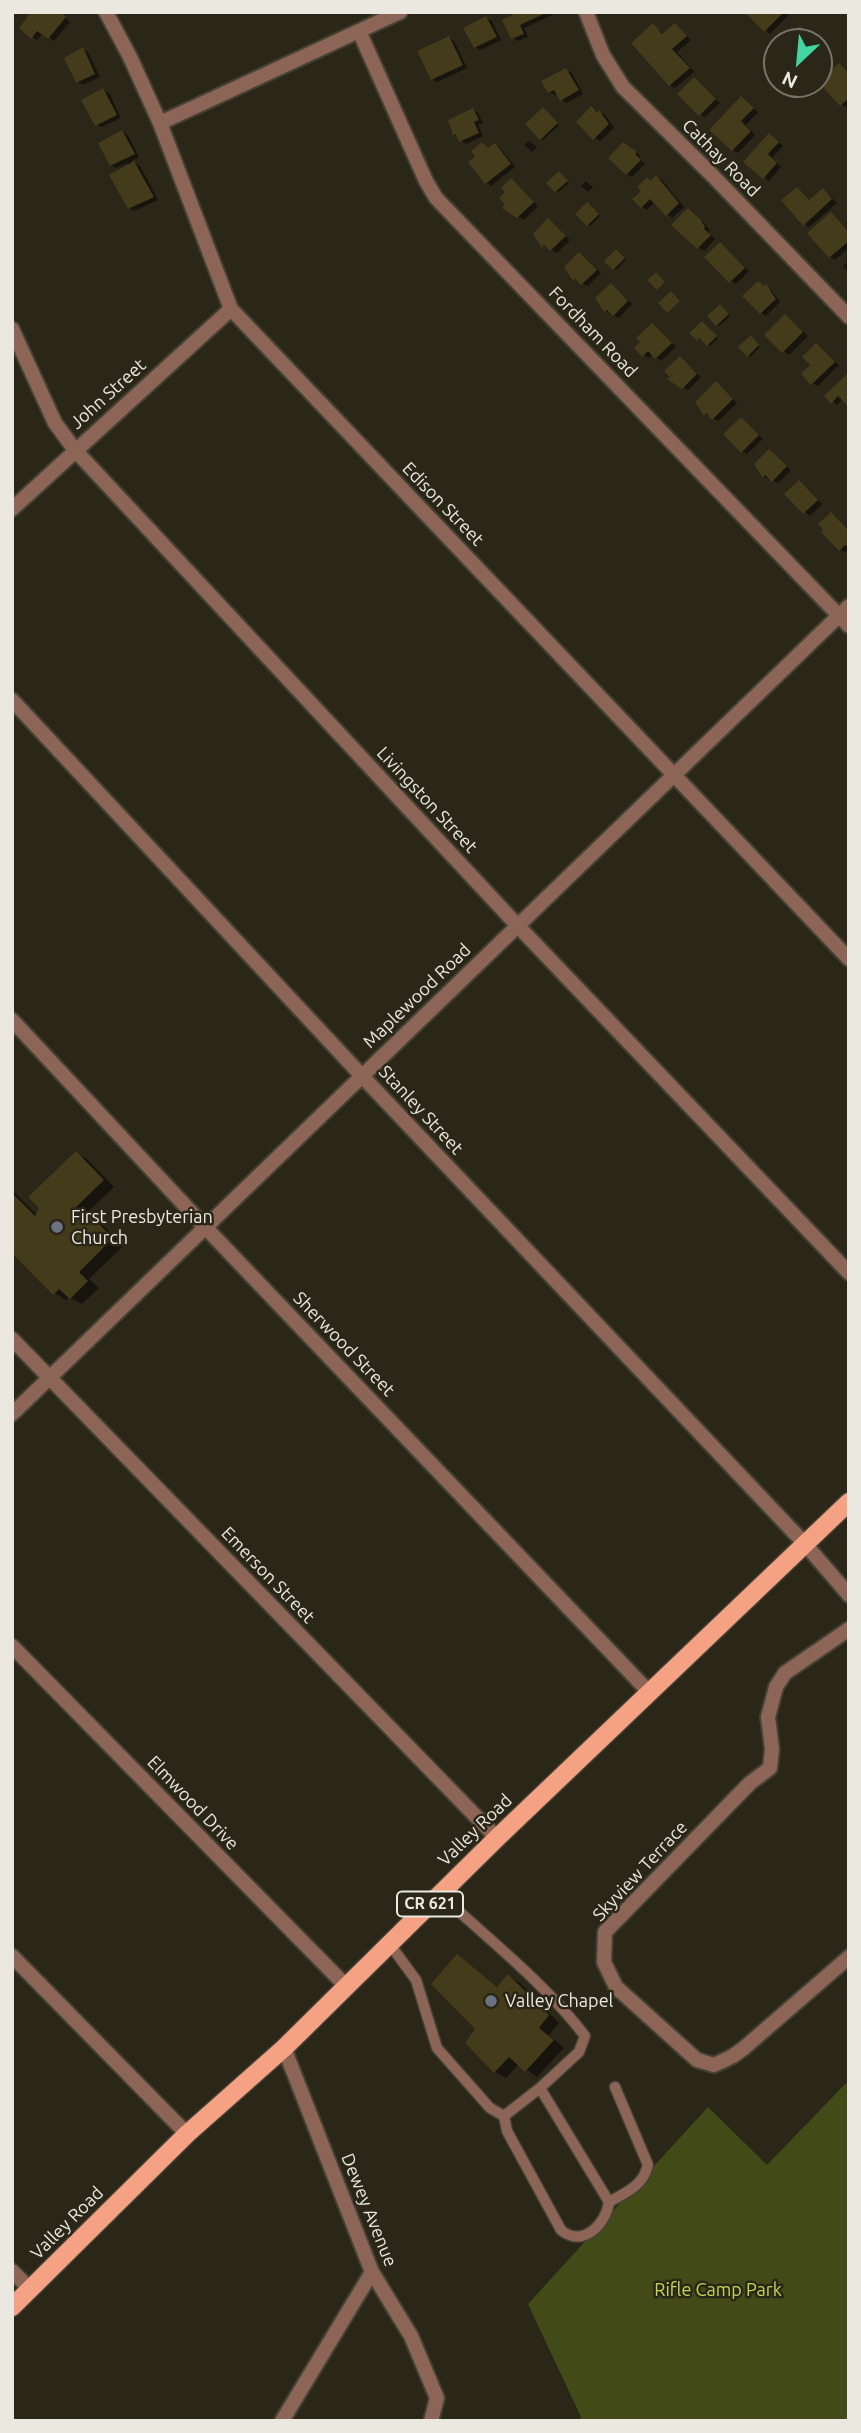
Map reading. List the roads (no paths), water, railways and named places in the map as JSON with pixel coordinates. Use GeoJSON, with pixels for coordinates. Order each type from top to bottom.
{"type":"FeatureCollection","features":[{"type":"Feature","properties":{"kind":"main road","name":"Valley Road"},"geometry":{"type":"LineString","coordinates":[[12,2306],[187,2134],[284,2048],[497,1838],[849,1502]]}},
{"type":"Feature","properties":{"kind":"street","name":"Edison Street"},"geometry":{"type":"LineString","coordinates":[[106,12],[160,122],[231,309],[849,960]]}},
{"type":"Feature","properties":{"kind":"street"},"geometry":{"type":"LineString","coordinates":[[160,122],[400,12]]}},
{"type":"Feature","properties":{"kind":"street","name":"Cathay Road"},"geometry":{"type":"LineString","coordinates":[[586,12],[603,55],[623,87],[849,317]]}},
{"type":"Feature","properties":{"kind":"street","name":"Fordham Road"},"geometry":{"type":"LineString","coordinates":[[359,31],[436,198],[846,616]]}},
{"type":"Feature","properties":{"kind":"street","name":"John Street"},"geometry":{"type":"LineString","coordinates":[[12,509],[231,309]]}},
{"type":"Feature","properties":{"kind":"street","name":"Livingston Street"},"geometry":{"type":"LineString","coordinates":[[12,329],[55,423],[75,450],[517,925],[846,1266]]}},
{"type":"Feature","properties":{"kind":"street","name":"Maplewood Road"},"geometry":{"type":"LineString","coordinates":[[12,1414],[517,925],[846,616]]}},
{"type":"Feature","properties":{"kind":"street","name":"Stanley Street"},"geometry":{"type":"LineString","coordinates":[[12,700],[362,1076],[805,1544]]}},
{"type":"Feature","properties":{"kind":"street","name":"Sherwood Street"},"geometry":{"type":"LineString","coordinates":[[12,1020],[206,1228],[649,1692]]}},
{"type":"Feature","properties":{"kind":"street","name":"Emerson Street"},"geometry":{"type":"LineString","coordinates":[[12,1339],[497,1838]]}},
{"type":"Feature","properties":{"kind":"street"},"geometry":{"type":"LineString","coordinates":[[805,1544],[849,1595]]}},
{"type":"Feature","properties":{"kind":"street","name":"Skyview Terrace"},"geometry":{"type":"LineString","coordinates":[[849,1629],[785,1673],[776,1687],[768,1717],[772,1749],[770,1768],[750,1783],[605,1932],[604,1962],[616,1987],[637,2008],[697,2060],[714,2064],[744,2048],[849,1957]]}},
{"type":"Feature","properties":{"kind":"street","name":"Elmwood Drive"},"geometry":{"type":"LineString","coordinates":[[12,1646],[346,1986]]}},
{"type":"Feature","properties":{"kind":"street"},"geometry":{"type":"LineString","coordinates":[[12,1956],[187,2134]]}},
{"type":"Feature","properties":{"kind":"street","name":"Dewey Avenue"},"geometry":{"type":"LineString","coordinates":[[284,2048],[372,2272],[411,2336],[437,2398],[430,2421]]}},
{"type":"Feature","properties":{"kind":"street"},"geometry":{"type":"LineString","coordinates":[[12,2271],[30,2289]]}},
{"type":"Feature","properties":{"kind":"street"},"geometry":{"type":"LineString","coordinates":[[282,2421],[372,2272]]}},
{"type":"Feature","properties":{"kind":"lane"},"geometry":{"type":"LineString","coordinates":[[440,1894],[511,1957],[585,2036],[579,2052],[504,2116]]}},
{"type":"Feature","properties":{"kind":"lane"},"geometry":{"type":"LineString","coordinates":[[387,1945],[394,1950],[416,1980],[437,2048],[490,2108],[504,2116],[507,2131],[561,2230],[576,2238],[588,2236],[608,2212],[609,2202],[540,2088]]}},
{"type":"Feature","properties":{"kind":"lane"},"geometry":{"type":"LineString","coordinates":[[609,2202],[638,2186],[648,2165],[615,2087]]}},
{"type":"Feature","properties":{"kind":"place","name":"First Presbyterian Church"},"geometry":{"type":"Point","coordinates":[57,1227]}},
{"type":"Feature","properties":{"kind":"place","name":"Valley Chapel"},"geometry":{"type":"Point","coordinates":[491,2001]}},
{"type":"Feature","properties":{"kind":"park label","name":"Rifle Camp Park"},"geometry":{"type":"Point","coordinates":[718,2290]}}]}
